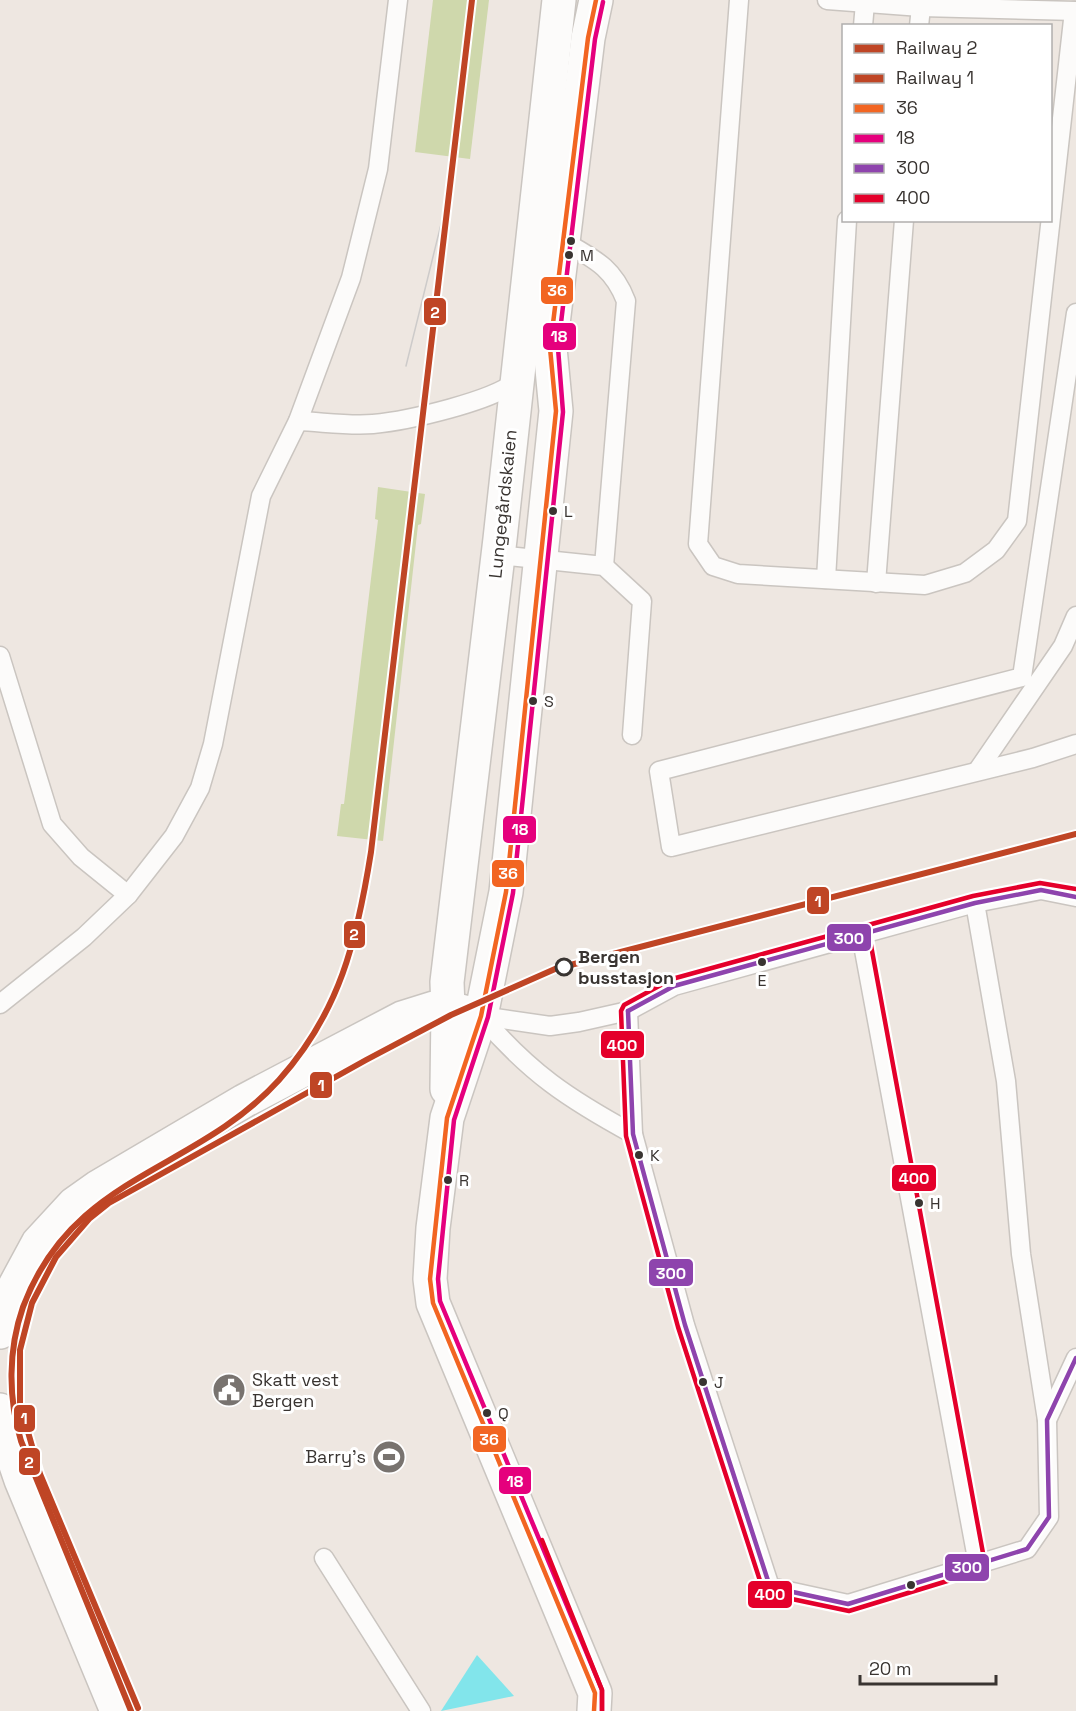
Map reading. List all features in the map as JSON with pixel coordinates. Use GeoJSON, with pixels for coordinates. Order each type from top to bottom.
{"type":"FeatureCollection","features":[{"type":"Feature","properties":{"kind":"main road","name":"Lungegårdskaien"},"geometry":{"type":"LineString","coordinates":[[447,1118],[447,982],[498,555],[559,0]]}},
{"type":"Feature","properties":{"kind":"main road"},"geometry":{"type":"LineString","coordinates":[[596,0],[588,38],[550,348],[556,411],[506,892],[481,1016],[447,1118],[430,1279],[433,1303],[597,1705]]}},
{"type":"Feature","properties":{"kind":"main road"},"geometry":{"type":"LineString","coordinates":[[0,1332],[15,1285],[38,1243],[55,1222],[98,1186],[244,1101],[402,1018],[421,1011],[448,1008],[481,1016]]}},
{"type":"Feature","properties":{"kind":"main road"},"geometry":{"type":"LineString","coordinates":[[0,1410],[21,1480],[117,1711]]}},
{"type":"Feature","properties":{"kind":"lane"},"geometry":{"type":"LineString","coordinates":[[0,1004],[84,937],[128,895],[174,836],[200,788],[213,744],[261,496],[298,421],[351,278],[378,169],[398,0]]}},
{"type":"Feature","properties":{"kind":"lane"},"geometry":{"type":"LineString","coordinates":[[739,0],[698,544],[713,566],[738,574],[925,585],[965,573],[996,550],[1017,521],[1075,11],[921,7],[827,0]]}},
{"type":"Feature","properties":{"kind":"lane"},"geometry":{"type":"LineString","coordinates":[[863,24],[865,3]]}},
{"type":"Feature","properties":{"kind":"lane"},"geometry":{"type":"LineString","coordinates":[[919,24],[921,7]]}},
{"type":"Feature","properties":{"kind":"lane"},"geometry":{"type":"LineString","coordinates":[[826,579],[847,222]]}},
{"type":"Feature","properties":{"kind":"lane"},"geometry":{"type":"LineString","coordinates":[[876,583],[904,222]]}},
{"type":"Feature","properties":{"kind":"lane"},"geometry":{"type":"LineString","coordinates":[[563,240],[598,262],[618,281],[626,301],[604,566]]}},
{"type":"Feature","properties":{"kind":"lane"},"geometry":{"type":"LineString","coordinates":[[1076,314],[1022,677],[659,771],[671,846],[1033,758],[1076,744]]}},
{"type":"Feature","properties":{"kind":"lane"},"geometry":{"type":"LineString","coordinates":[[298,421],[376,424],[492,395],[517,382],[550,348]]}},
{"type":"Feature","properties":{"kind":"lane"},"geometry":{"type":"LineString","coordinates":[[498,555],[604,566],[642,601],[632,735]]}},
{"type":"Feature","properties":{"kind":"lane"},"geometry":{"type":"LineString","coordinates":[[978,770],[1063,646],[1076,616]]}},
{"type":"Feature","properties":{"kind":"lane"},"geometry":{"type":"LineString","coordinates":[[0,656],[52,824],[81,857],[128,895]]}},
{"type":"Feature","properties":{"kind":"lane"},"geometry":{"type":"LineString","coordinates":[[481,1016],[550,1026],[628,1011],[674,986],[975,903],[1041,890],[1076,897]]}},
{"type":"Feature","properties":{"kind":"lane"},"geometry":{"type":"LineString","coordinates":[[628,1011],[633,1134],[685,1325],[770,1587],[848,1604],[1027,1549],[1049,1517],[1047,1420],[1021,1254],[1006,1081],[975,903]]}},
{"type":"Feature","properties":{"kind":"lane"},"geometry":{"type":"LineString","coordinates":[[861,934],[978,1564]]}},
{"type":"Feature","properties":{"kind":"lane"},"geometry":{"type":"LineString","coordinates":[[481,1016],[507,1045],[560,1092],[633,1134]]}},
{"type":"Feature","properties":{"kind":"lane"},"geometry":{"type":"LineString","coordinates":[[1047,1420],[1076,1358]]}},
{"type":"Feature","properties":{"kind":"lane"},"geometry":{"type":"LineString","coordinates":[[324,1558],[421,1711]]}},
{"type":"Feature","properties":{"kind":"green space"},"geometry":{"type":"Polygon","coordinates":[[[433,0],[489,0],[470,159],[415,152],[433,0]]]}},
{"type":"Feature","properties":{"kind":"green space"},"geometry":{"type":"Polygon","coordinates":[[[378,487],[425,494],[421,524],[418,525],[383,841],[337,836],[341,804],[344,804],[378,520],[375,519],[378,487]]]}},
{"type":"Feature","properties":{"kind":"water"},"geometry":{"type":"Polygon","coordinates":[[[477,1655],[514,1696],[441,1711],[477,1655]]]}},
{"type":"Feature","properties":{"kind":"tram line"},"geometry":{"type":"LineString","coordinates":[[406,366],[449,192]]}},
{"type":"Feature","properties":{"kind":"rail line","name":"2"},"geometry":{"type":"LineString","coordinates":[[131,1711],[21,1441],[12,1391],[12,1357],[18,1323],[23,1307],[45,1263],[72,1228],[104,1201],[138,1178],[211,1136],[246,1111],[279,1080],[317,1028],[343,974],[359,915],[371,852],[472,0]]}},
{"type":"Feature","properties":{"kind":"rail line","name":"1"},"geometry":{"type":"LineString","coordinates":[[138,1708],[40,1474],[20,1404],[20,1350],[32,1303],[56,1257],[89,1219],[109,1203],[366,1060],[451,1015],[555,969],[1076,834]]}},
{"type":"Feature","properties":{"kind":"transit line","name":"36"},"geometry":{"type":"LineString","coordinates":[[594,1711],[595,1693],[433,1303],[430,1279],[447,1118],[481,1016],[506,892],[556,411],[550,348],[588,38],[596,0]]}},
{"type":"Feature","properties":{"kind":"transit line","name":"18"},"geometry":{"type":"LineString","coordinates":[[602,1711],[602,1690],[440,1301],[438,1279],[454,1120],[488,1017],[513,893],[563,412],[558,348],[595,39],[603,2]]}},
{"type":"Feature","properties":{"kind":"transit line","name":"400"},"geometry":{"type":"LineString","coordinates":[[861,927],[973,896],[1040,883],[1076,889]]}},
{"type":"Feature","properties":{"kind":"transit line","name":"300"},"geometry":{"type":"LineString","coordinates":[[628,1011],[674,986],[975,903],[1041,890],[1076,897]]}},
{"type":"Feature","properties":{"kind":"transit line","name":"400"},"geometry":{"type":"LineString","coordinates":[[857,928],[672,979],[624,1005],[621,1011],[626,1136],[678,1327],[763,1590],[768,1594],[849,1611],[980,1571],[985,1564],[870,940]]}},
{"type":"Feature","properties":{"kind":"transit line","name":"300"},"geometry":{"type":"LineString","coordinates":[[628,1011],[633,1134],[685,1325],[770,1587],[848,1604],[1027,1549],[1049,1517],[1047,1420],[1076,1358]]}},
{"type":"Feature","properties":{"kind":"transit line","name":"400"},"geometry":{"type":"LineString","coordinates":[[542,1540],[602,1690],[602,1711]]}},
{"type":"Feature","properties":{"kind":"place","name":"M"},"geometry":{"type":"Point","coordinates":[569,255]}},
{"type":"Feature","properties":{"kind":"place","name":"L"},"geometry":{"type":"Point","coordinates":[553,511]}},
{"type":"Feature","properties":{"kind":"place","name":"S"},"geometry":{"type":"Point","coordinates":[533,701]}},
{"type":"Feature","properties":{"kind":"place","name":"E"},"geometry":{"type":"Point","coordinates":[762,962]}},
{"type":"Feature","properties":{"kind":"place","name":"Bergen busstasjon"},"geometry":{"type":"Point","coordinates":[564,967]}},
{"type":"Feature","properties":{"kind":"place","name":"K"},"geometry":{"type":"Point","coordinates":[639,1155]}},
{"type":"Feature","properties":{"kind":"place","name":"R"},"geometry":{"type":"Point","coordinates":[448,1180]}},
{"type":"Feature","properties":{"kind":"place","name":"H"},"geometry":{"type":"Point","coordinates":[919,1203]}},
{"type":"Feature","properties":{"kind":"place","name":"J"},"geometry":{"type":"Point","coordinates":[703,1382]}},
{"type":"Feature","properties":{"kind":"place","name":"Skatt vest Bergen"},"geometry":{"type":"Point","coordinates":[229,1390]}},
{"type":"Feature","properties":{"kind":"place","name":"Q"},"geometry":{"type":"Point","coordinates":[487,1413]}},
{"type":"Feature","properties":{"kind":"place","name":"Barry's"},"geometry":{"type":"Point","coordinates":[389,1457]}}]}
